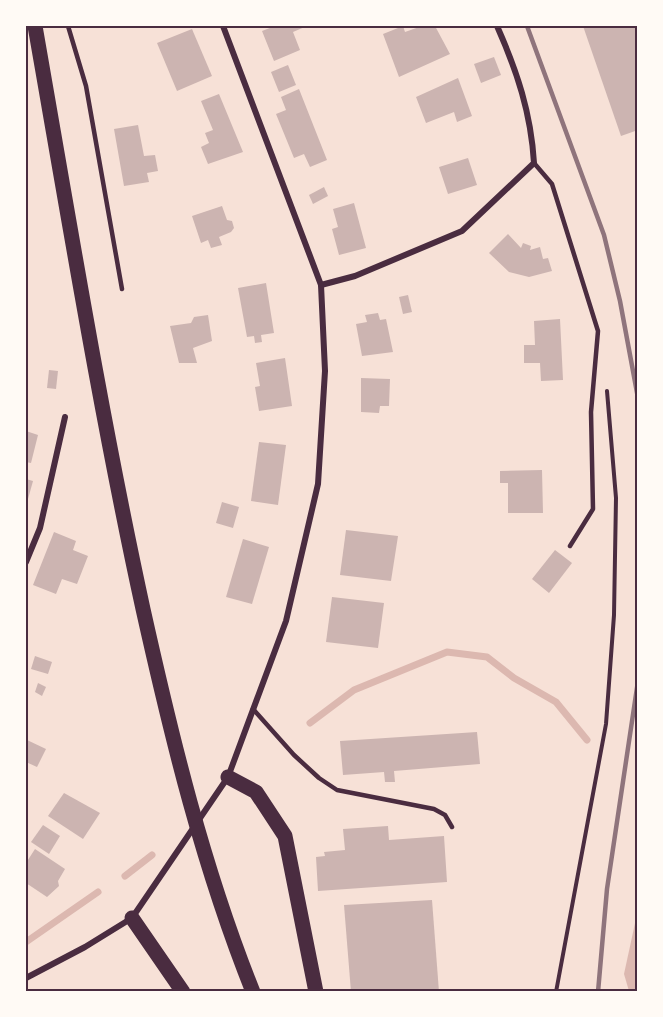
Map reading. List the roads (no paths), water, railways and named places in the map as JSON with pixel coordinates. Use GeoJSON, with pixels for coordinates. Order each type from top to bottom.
{"type":"FeatureCollection","features":[{"type":"Feature","properties":{"kind":"main road"},"geometry":{"type":"LineString","coordinates":[[34,26],[118,492],[175,753],[218,898],[253,992]]}},
{"type":"Feature","properties":{"kind":"main road"},"geometry":{"type":"LineString","coordinates":[[228,777],[256,792],[285,836],[316,992]]}},
{"type":"Feature","properties":{"kind":"main road"},"geometry":{"type":"LineString","coordinates":[[132,918],[183,992]]}},
{"type":"Feature","properties":{"kind":"street"},"geometry":{"type":"LineString","coordinates":[[26,978],[85,947],[132,918],[228,777],[286,621],[318,484],[325,371],[321,285],[223,26]]}},
{"type":"Feature","properties":{"kind":"street"},"geometry":{"type":"LineString","coordinates":[[321,285],[355,276],[462,231],[534,163],[532,129],[524,93],[497,26]]}},
{"type":"Feature","properties":{"kind":"street"},"geometry":{"type":"LineString","coordinates":[[26,562],[40,528],[64,417]]}},
{"type":"Feature","properties":{"kind":"lane"},"geometry":{"type":"LineString","coordinates":[[68,26],[86,86],[122,290]]}},
{"type":"Feature","properties":{"kind":"lane"},"geometry":{"type":"LineString","coordinates":[[534,163],[552,183],[598,331],[591,412],[593,509],[570,546]]}},
{"type":"Feature","properties":{"kind":"lane"},"geometry":{"type":"LineString","coordinates":[[253,709],[294,754],[319,778],[337,790],[434,810],[445,815],[452,827]]}},
{"type":"Feature","properties":{"kind":"waterway"},"geometry":{"type":"LineString","coordinates":[[310,723],[354,690],[447,652],[487,657],[514,678],[556,702],[587,740]]}},
{"type":"Feature","properties":{"kind":"waterway"},"geometry":{"type":"LineString","coordinates":[[125,876],[152,855]]}},
{"type":"Feature","properties":{"kind":"waterway"},"geometry":{"type":"LineString","coordinates":[[26,942],[98,892]]}},
{"type":"Feature","properties":{"kind":"railway"},"geometry":{"type":"LineString","coordinates":[[527,26],[604,235],[620,301],[638,398]]}},
{"type":"Feature","properties":{"kind":"railway"},"geometry":{"type":"LineString","coordinates":[[598,992],[607,889],[638,681]]}}]}
